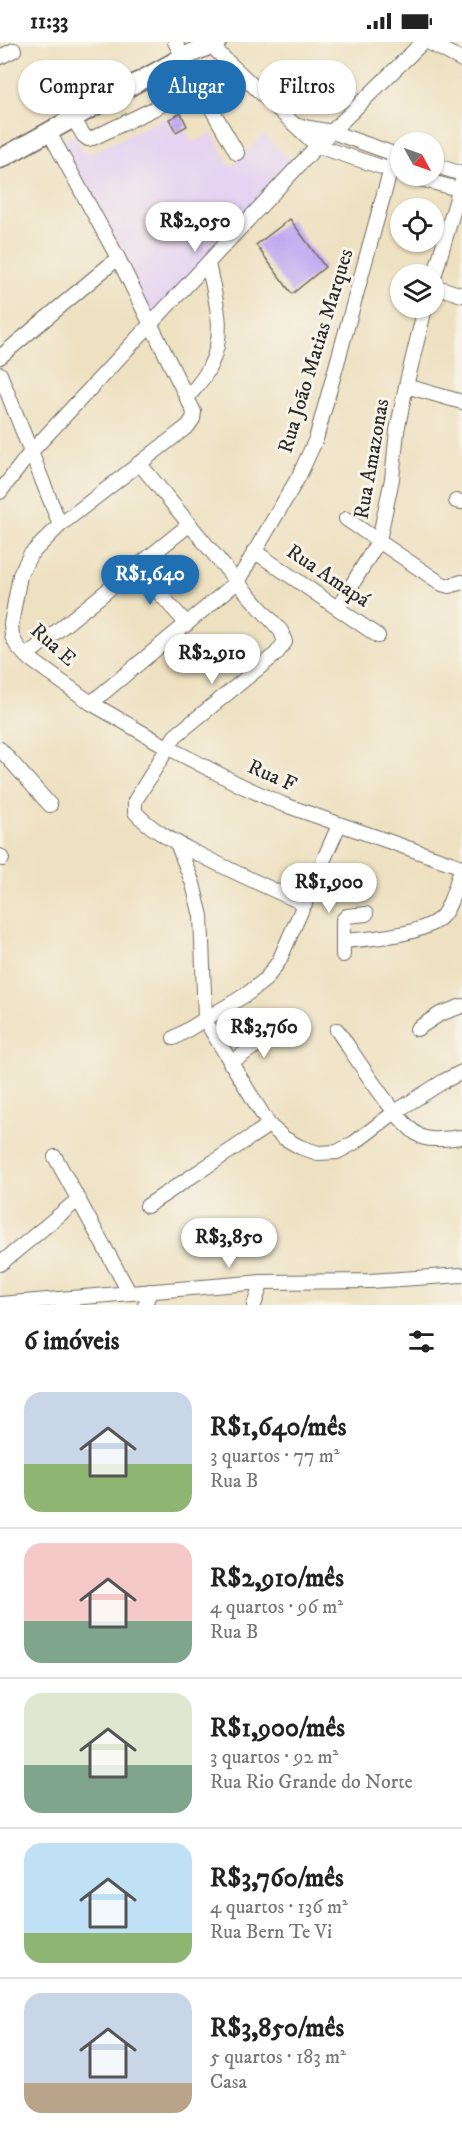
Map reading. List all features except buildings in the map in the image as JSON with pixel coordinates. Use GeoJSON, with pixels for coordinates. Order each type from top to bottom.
{"type":"FeatureCollection","features":[{"type":"Feature","properties":{"kind":"main road"},"geometry":{"type":"LineString","coordinates":[[0,159],[73,118],[179,50],[211,43]]}},
{"type":"Feature","properties":{"kind":"street"},"geometry":{"type":"LineString","coordinates":[[0,492],[30,453],[151,322],[317,146],[423,42]]}},
{"type":"Feature","properties":{"kind":"street"},"geometry":{"type":"LineString","coordinates":[[429,42],[450,47],[462,60]]}},
{"type":"Feature","properties":{"kind":"street"},"geometry":{"type":"LineString","coordinates":[[211,43],[317,146],[390,170]]}},
{"type":"Feature","properties":{"kind":"street"},"geometry":{"type":"LineString","coordinates":[[0,57],[14,50]]}},
{"type":"Feature","properties":{"kind":"street"},"geometry":{"type":"LineString","coordinates":[[73,118],[88,139],[147,112]]}},
{"type":"Feature","properties":{"kind":"street"},"geometry":{"type":"LineString","coordinates":[[215,114],[237,153]]}},
{"type":"Feature","properties":{"kind":"street"},"geometry":{"type":"LineString","coordinates":[[298,126],[332,132],[390,152]]}},
{"type":"Feature","properties":{"kind":"street"},"geometry":{"type":"LineString","coordinates":[[49,132],[118,258],[187,398],[209,370],[218,348],[221,332],[207,263]]}},
{"type":"Feature","properties":{"kind":"street"},"geometry":{"type":"LineString","coordinates":[[444,168],[462,174]]}},
{"type":"Feature","properties":{"kind":"street"},"geometry":{"type":"LineString","coordinates":[[438,264],[461,186],[444,183]]}},
{"type":"Feature","properties":{"kind":"street","name":"Rua João Matias Marques"},"geometry":{"type":"LineString","coordinates":[[237,582],[299,476],[316,439],[391,186]]}},
{"type":"Feature","properties":{"kind":"street"},"geometry":{"type":"LineString","coordinates":[[0,357],[118,258]]}},
{"type":"Feature","properties":{"kind":"street"},"geometry":{"type":"LineString","coordinates":[[444,289],[462,295]]}},
{"type":"Feature","properties":{"kind":"street","name":"Rua Amazonas"},"geometry":{"type":"LineString","coordinates":[[338,608],[379,540],[392,479],[397,431],[406,386],[423,318]]}},
{"type":"Feature","properties":{"kind":"street"},"geometry":{"type":"LineString","coordinates":[[0,374],[60,525]]}},
{"type":"Feature","properties":{"kind":"street"},"geometry":{"type":"LineString","coordinates":[[406,386],[462,402]]}},
{"type":"Feature","properties":{"kind":"street","name":"Rua E"},"geometry":{"type":"LineString","coordinates":[[167,747],[91,703],[26,656],[12,636],[11,624],[21,574],[30,555],[60,525],[188,426],[193,419],[194,412],[187,398]]}},
{"type":"Feature","properties":{"kind":"street"},"geometry":{"type":"LineString","coordinates":[[139,463],[237,582],[281,631],[285,642],[276,654],[190,723],[167,747],[135,801],[135,812],[142,821],[177,843],[305,904]]}},
{"type":"Feature","properties":{"kind":"street"},"geometry":{"type":"LineString","coordinates":[[346,519],[442,584],[449,586],[462,582]]}},
{"type":"Feature","properties":{"kind":"street"},"geometry":{"type":"LineString","coordinates":[[26,656],[190,524]]}},
{"type":"Feature","properties":{"kind":"street","name":"Rua Amapá"},"geometry":{"type":"LineString","coordinates":[[254,551],[378,636]]}},
{"type":"Feature","properties":{"kind":"street"},"geometry":{"type":"LineString","coordinates":[[137,568],[187,624]]}},
{"type":"Feature","properties":{"kind":"street"},"geometry":{"type":"LineString","coordinates":[[91,703],[237,582]]}},
{"type":"Feature","properties":{"kind":"street","name":"Rua F"},"geometry":{"type":"LineString","coordinates":[[167,747],[282,804],[462,867]]}},
{"type":"Feature","properties":{"kind":"street"},"geometry":{"type":"LineString","coordinates":[[0,749],[50,805]]}},
{"type":"Feature","properties":{"kind":"street"},"geometry":{"type":"LineString","coordinates":[[174,1038],[207,1023],[266,980],[279,961],[339,825]]}},
{"type":"Feature","properties":{"kind":"street"},"geometry":{"type":"LineString","coordinates":[[177,843],[193,884],[201,916],[207,1023],[269,1125],[284,1138],[318,1153],[337,1152],[354,1143],[395,1112],[462,1072]]}},
{"type":"Feature","properties":{"kind":"street"},"geometry":{"type":"LineString","coordinates":[[366,914],[347,916],[343,920],[343,948],[397,935],[436,921],[447,907],[462,867]]}},
{"type":"Feature","properties":{"kind":"street"},"geometry":{"type":"LineString","coordinates":[[417,1029],[440,1014],[462,1006]]}},
{"type":"Feature","properties":{"kind":"street"},"geometry":{"type":"LineString","coordinates":[[230,1063],[281,1029]]}},
{"type":"Feature","properties":{"kind":"street"},"geometry":{"type":"LineString","coordinates":[[337,1030],[395,1112],[414,1133],[425,1138],[462,1137]]}},
{"type":"Feature","properties":{"kind":"street"},"geometry":{"type":"LineString","coordinates":[[147,1206],[269,1125]]}},
{"type":"Feature","properties":{"kind":"street"},"geometry":{"type":"LineString","coordinates":[[55,1157],[129,1292]]}},
{"type":"Feature","properties":{"kind":"street"},"geometry":{"type":"LineString","coordinates":[[0,1264],[79,1199]]}},
{"type":"Feature","properties":{"kind":"street"},"geometry":{"type":"LineString","coordinates":[[0,1304],[262,1282],[370,1281],[462,1275]]}},
{"type":"Feature","properties":{"kind":"street"},"geometry":{"type":"LineString","coordinates":[[254,1305],[262,1282]]}},
{"type":"Feature","properties":{"kind":"street"},"geometry":{"type":"LineString","coordinates":[[145,1305],[150,1291]]}},
{"type":"Feature","properties":{"kind":"shaded area"},"geometry":{"type":"Polygon","coordinates":[[[166,117],[175,135],[185,129],[192,143],[212,133],[231,167],[264,135],[294,164],[153,321],[60,142],[74,134],[86,155],[166,117]]]}}]}
